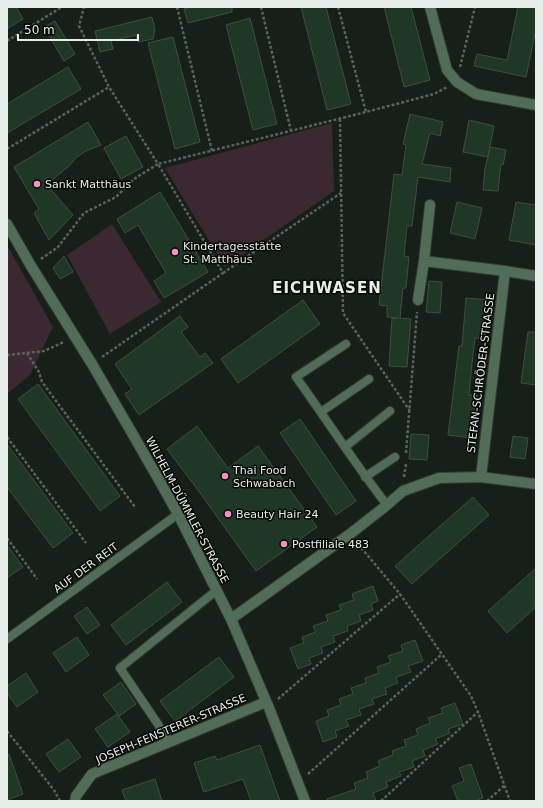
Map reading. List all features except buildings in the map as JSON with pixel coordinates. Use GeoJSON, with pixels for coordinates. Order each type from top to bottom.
{"type":"FeatureCollection","features":[{"type":"Feature","properties":{"kind":"street"},"geometry":{"type":"LineString","coordinates":[[430,7],[447,70],[457,82],[476,94],[536,106]]}},
{"type":"Feature","properties":{"kind":"street"},"geometry":{"type":"LineString","coordinates":[[418,300],[430,205]]}},
{"type":"Feature","properties":{"kind":"street","name":"WILHELM-DÜMMLER-STRASSE"},"geometry":{"type":"LineString","coordinates":[[7,224],[31,266],[92,364],[178,514],[231,619],[305,801]]}},
{"type":"Feature","properties":{"kind":"street"},"geometry":{"type":"LineString","coordinates":[[424,261],[536,276]]}},
{"type":"Feature","properties":{"kind":"street","name":"STEFAN-SCHRÖDER-STRASSE"},"geometry":{"type":"LineString","coordinates":[[481,477],[506,271]]}},
{"type":"Feature","properties":{"kind":"street"},"geometry":{"type":"LineString","coordinates":[[231,619],[350,534],[403,491],[439,478],[481,477],[536,484]]}},
{"type":"Feature","properties":{"kind":"street","name":"JOSEPH-FENSTERER-STRASSE"},"geometry":{"type":"LineString","coordinates":[[75,801],[76,796],[92,774],[267,705]]}},
{"type":"Feature","properties":{"kind":"lane"},"geometry":{"type":"LineString","coordinates":[[346,344],[296,377],[365,477],[387,505]]}},
{"type":"Feature","properties":{"kind":"lane"},"geometry":{"type":"LineString","coordinates":[[321,412],[368,379]]}},
{"type":"Feature","properties":{"kind":"lane"},"geometry":{"type":"LineString","coordinates":[[345,447],[390,411]]}},
{"type":"Feature","properties":{"kind":"lane"},"geometry":{"type":"LineString","coordinates":[[365,477],[395,457]]}},
{"type":"Feature","properties":{"kind":"lane","name":"AUF DER REIT"},"geometry":{"type":"LineString","coordinates":[[7,639],[178,514]]}},
{"type":"Feature","properties":{"kind":"lane"},"geometry":{"type":"LineString","coordinates":[[170,742],[120,668],[217,590]]}},
{"type":"Feature","properties":{"kind":"path"},"geometry":{"type":"LineString","coordinates":[[7,41],[62,7]]}},
{"type":"Feature","properties":{"kind":"path"},"geometry":{"type":"LineString","coordinates":[[84,7],[79,26],[109,87],[158,164],[223,273]]}},
{"type":"Feature","properties":{"kind":"path"},"geometry":{"type":"LineString","coordinates":[[177,7],[212,151]]}},
{"type":"Feature","properties":{"kind":"path"},"geometry":{"type":"LineString","coordinates":[[261,7],[291,131]]}},
{"type":"Feature","properties":{"kind":"path"},"geometry":{"type":"LineString","coordinates":[[338,7],[366,112]]}},
{"type":"Feature","properties":{"kind":"path"},"geometry":{"type":"LineString","coordinates":[[31,266],[58,247],[84,213],[116,197],[134,179],[158,164],[434,94],[457,82],[474,7]]}},
{"type":"Feature","properties":{"kind":"path"},"geometry":{"type":"LineString","coordinates":[[7,149],[109,87]]}},
{"type":"Feature","properties":{"kind":"path"},"geometry":{"type":"LineString","coordinates":[[340,119],[343,314],[410,411]]}},
{"type":"Feature","properties":{"kind":"path"},"geometry":{"type":"LineString","coordinates":[[92,364],[341,193]]}},
{"type":"Feature","properties":{"kind":"path"},"geometry":{"type":"LineString","coordinates":[[406,455],[418,300]]}},
{"type":"Feature","properties":{"kind":"path"},"geometry":{"type":"LineString","coordinates":[[7,355],[44,351],[75,337]]}},
{"type":"Feature","properties":{"kind":"path"},"geometry":{"type":"LineString","coordinates":[[26,353],[39,372],[42,382],[135,507]]}},
{"type":"Feature","properties":{"kind":"path"},"geometry":{"type":"LineString","coordinates":[[7,437],[86,543]]}},
{"type":"Feature","properties":{"kind":"path"},"geometry":{"type":"LineString","coordinates":[[403,491],[406,462]]}},
{"type":"Feature","properties":{"kind":"path"},"geometry":{"type":"LineString","coordinates":[[350,534],[400,594],[471,696],[510,801]]}},
{"type":"Feature","properties":{"kind":"path"},"geometry":{"type":"LineString","coordinates":[[7,538],[37,579]]}},
{"type":"Feature","properties":{"kind":"path"},"geometry":{"type":"LineString","coordinates":[[267,705],[400,594]]}},
{"type":"Feature","properties":{"kind":"path"},"geometry":{"type":"LineString","coordinates":[[298,784],[442,654]]}},
{"type":"Feature","properties":{"kind":"path"},"geometry":{"type":"LineString","coordinates":[[381,801],[478,712]]}},
{"type":"Feature","properties":{"kind":"path"},"geometry":{"type":"LineString","coordinates":[[7,731],[54,790],[60,801]]}},
{"type":"Feature","properties":{"kind":"path"},"geometry":{"type":"LineString","coordinates":[[487,801],[505,785]]}},
{"type":"Feature","properties":{"kind":"shaded area"},"geometry":{"type":"Polygon","coordinates":[[[332,123],[334,191],[225,267],[165,168],[332,123]]]}},
{"type":"Feature","properties":{"kind":"shaded area"},"geometry":{"type":"Polygon","coordinates":[[[112,224],[161,302],[110,334],[67,255],[112,224]]]}},
{"type":"Feature","properties":{"kind":"shaded area"},"geometry":{"type":"Polygon","coordinates":[[[7,245],[53,327],[30,375],[7,394],[7,245]]]}},
{"type":"Feature","properties":{"kind":"place","name":"Sankt Matthäus"},"geometry":{"type":"Point","coordinates":[37,184]}},
{"type":"Feature","properties":{"kind":"place","name":"Kindertagesstätte St. Matthäus"},"geometry":{"type":"Point","coordinates":[175,252]}},
{"type":"Feature","properties":{"kind":"place","name":"Thai Food Schwabach"},"geometry":{"type":"Point","coordinates":[225,476]}},
{"type":"Feature","properties":{"kind":"place","name":"Beauty Hair 24"},"geometry":{"type":"Point","coordinates":[228,514]}},
{"type":"Feature","properties":{"kind":"place","name":"Postfiliale 483"},"geometry":{"type":"Point","coordinates":[284,544]}},
{"type":"Feature","properties":{"kind":"district","name":"EICHWASEN"},"geometry":{"type":"Point","coordinates":[327,288]}}]}
